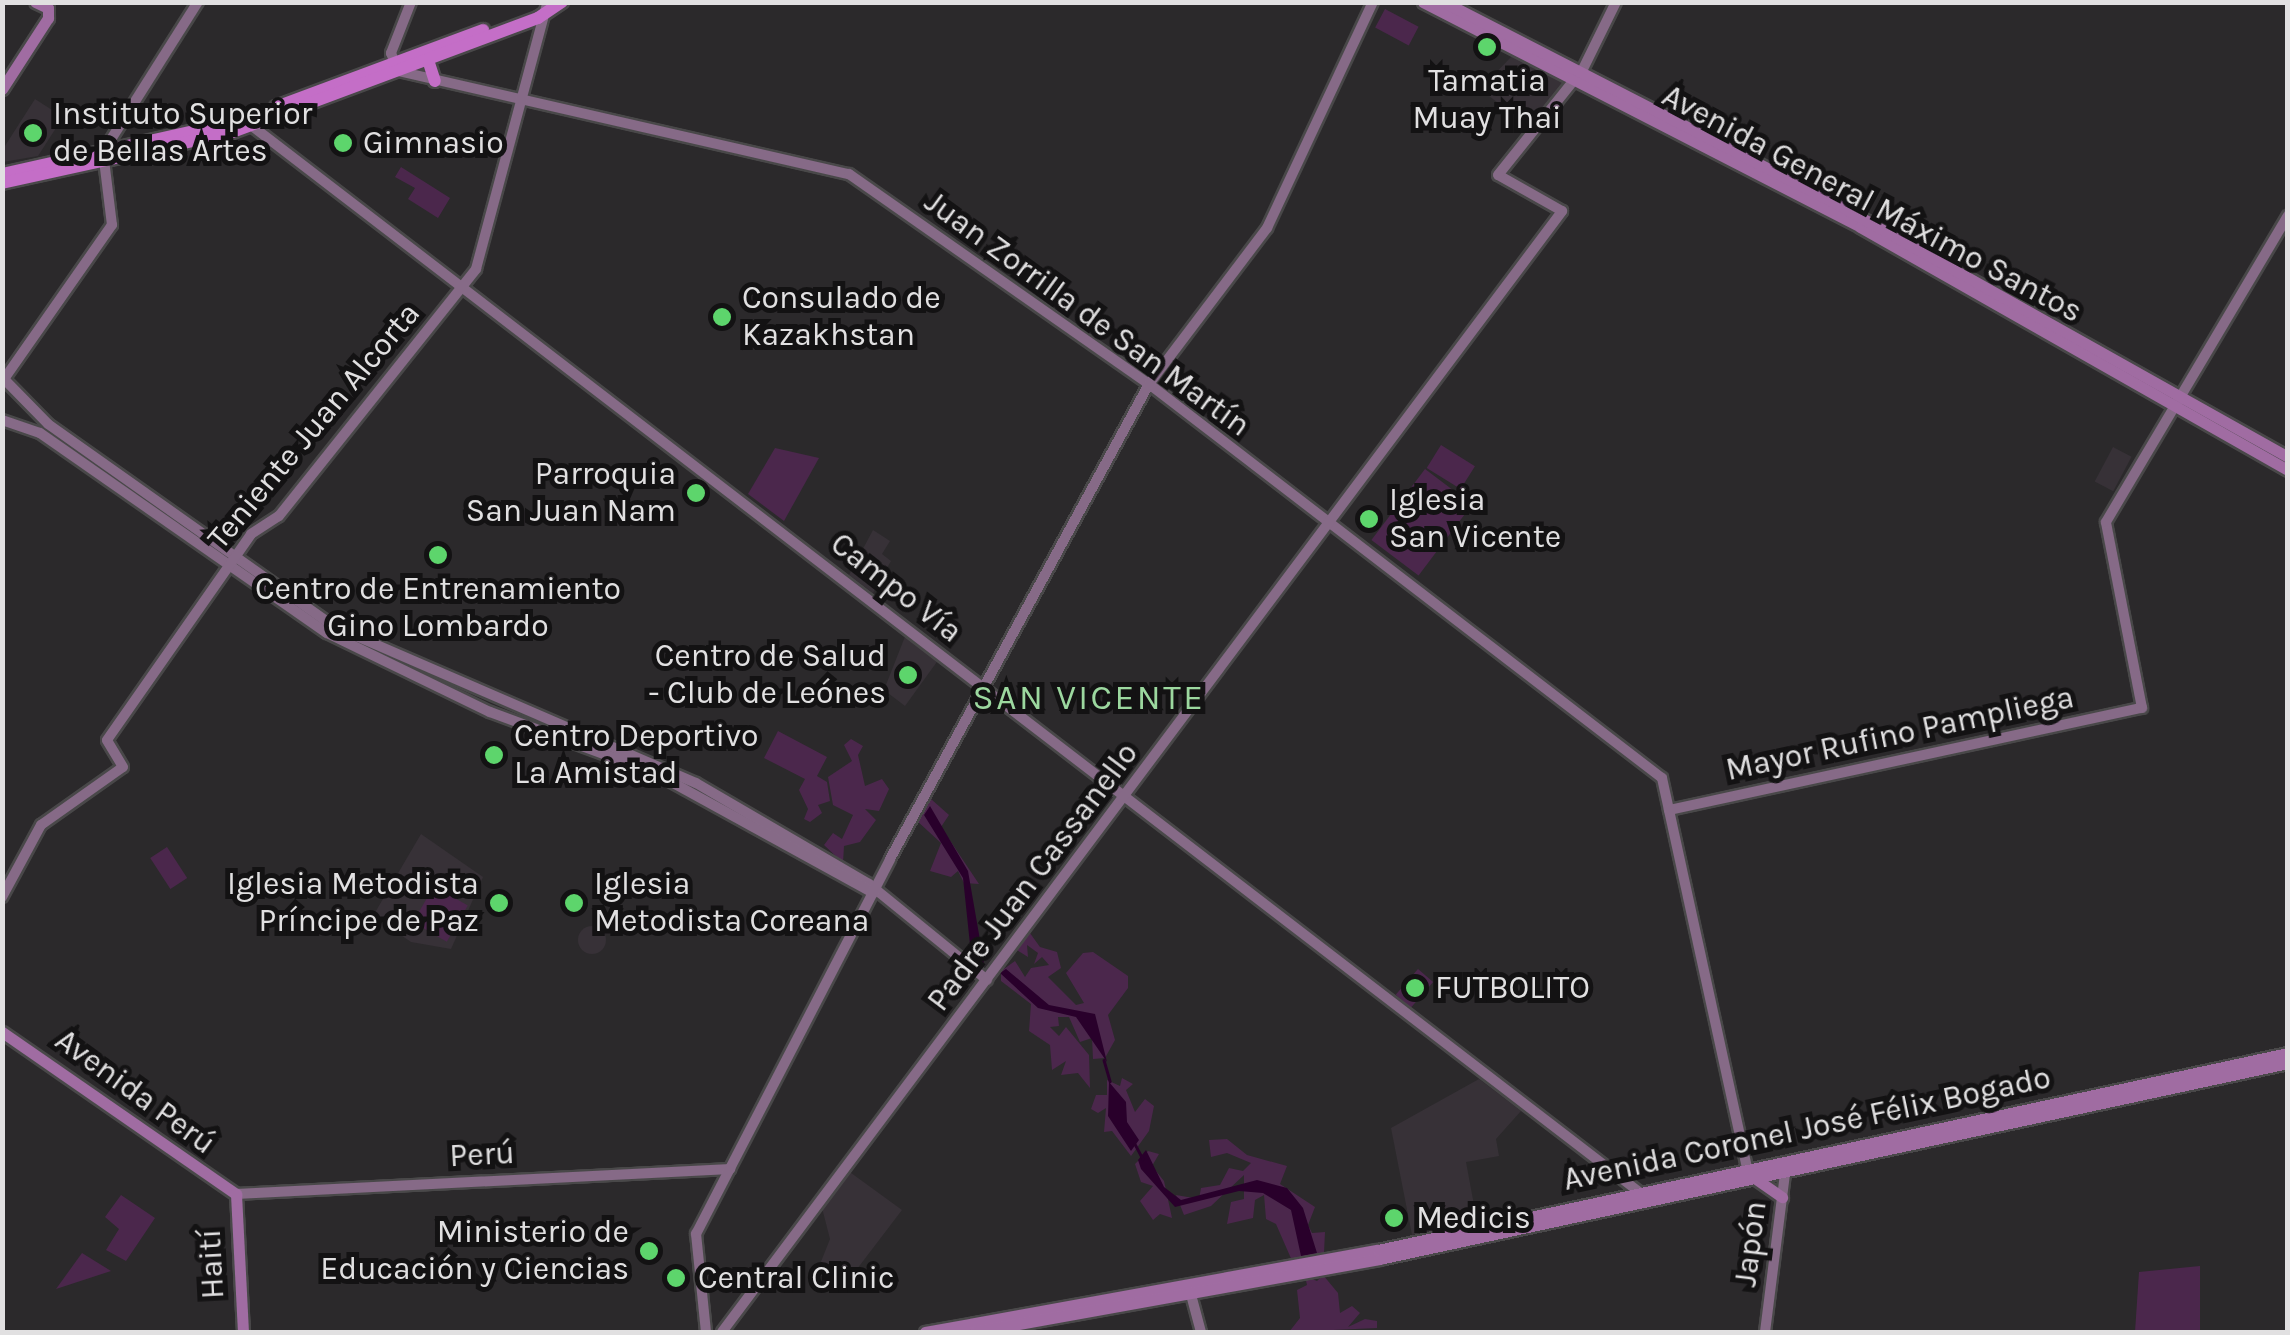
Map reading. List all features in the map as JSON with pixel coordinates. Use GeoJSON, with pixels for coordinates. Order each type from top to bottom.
{"type":"FeatureCollection","features":[{"type":"Feature","properties":{"kind":"highway"},"geometry":{"type":"LineString","coordinates":[[2,174],[102,158],[252,126],[562,2]]}},
{"type":"Feature","properties":{"kind":"highway"},"geometry":{"type":"LineString","coordinates":[[2,183],[64,171],[232,124],[428,60],[547,7]]}},
{"type":"Feature","properties":{"kind":"highway"},"geometry":{"type":"LineString","coordinates":[[428,60],[435,81]]}},
{"type":"Feature","properties":{"kind":"main road"},"geometry":{"type":"LineString","coordinates":[[2,88],[48,8],[35,2]]}},
{"type":"Feature","properties":{"kind":"main road","name":"Avenida General Máximo Santos"},"geometry":{"type":"LineString","coordinates":[[1423,2],[1580,73]]}},
{"type":"Feature","properties":{"kind":"main road","name":"Avenida General Máximo Santos"},"geometry":{"type":"LineString","coordinates":[[1444,2],[2288,457]]}},
{"type":"Feature","properties":{"kind":"main road","name":"Avenida General Máximo Santos"},"geometry":{"type":"LineString","coordinates":[[2183,400],[2288,470]]}},
{"type":"Feature","properties":{"kind":"main road","name":"Avenida Perú"},"geometry":{"type":"LineString","coordinates":[[2,1032],[236,1194]]}},
{"type":"Feature","properties":{"kind":"main road","name":"Avenida Coronel José Félix Bogado"},"geometry":{"type":"LineString","coordinates":[[1786,1168],[2288,1053]]}},
{"type":"Feature","properties":{"kind":"main road","name":"Avenida Coronel José Félix Bogado"},"geometry":{"type":"LineString","coordinates":[[974,1332],[1328,1265],[2288,1063]]}},
{"type":"Feature","properties":{"kind":"main road"},"geometry":{"type":"LineString","coordinates":[[1752,1175],[1782,1196]]}},
{"type":"Feature","properties":{"kind":"main road","name":"Haití"},"geometry":{"type":"LineString","coordinates":[[236,1194],[242,1332]]}},
{"type":"Feature","properties":{"kind":"main road","name":"Avenida Coronel José Félix Bogado"},"geometry":{"type":"LineString","coordinates":[[925,1332],[1190,1292]]}},
{"type":"Feature","properties":{"kind":"street"},"geometry":{"type":"LineString","coordinates":[[198,2],[102,158],[112,225],[3,380],[44,428],[232,561],[333,626],[696,783],[868,884],[873,893],[987,980]]}},
{"type":"Feature","properties":{"kind":"street"},"geometry":{"type":"LineString","coordinates":[[394,68],[410,2]]}},
{"type":"Feature","properties":{"kind":"street"},"geometry":{"type":"LineString","coordinates":[[706,1332],[693,1246],[730,1169],[873,893],[1149,384],[1268,228],[1373,2]]}},
{"type":"Feature","properties":{"kind":"street"},"geometry":{"type":"LineString","coordinates":[[1580,73],[1616,2]]}},
{"type":"Feature","properties":{"kind":"street","name":"Teniente Juan Alcorta"},"geometry":{"type":"LineString","coordinates":[[2,897],[41,825],[124,764],[106,744],[232,561],[327,460],[481,259],[526,102],[547,7]]}},
{"type":"Feature","properties":{"kind":"street","name":"Juan Zorrilla de San Martín"},"geometry":{"type":"LineString","coordinates":[[394,68],[435,81],[849,174],[1149,384],[1662,778],[1669,810]]}},
{"type":"Feature","properties":{"kind":"street","name":"Padre Juan Cassanello"},"geometry":{"type":"LineString","coordinates":[[725,1328],[1562,211],[1498,175],[1580,73]]}},
{"type":"Feature","properties":{"kind":"street","name":"Campo Vía"},"geometry":{"type":"LineString","coordinates":[[252,126],[1645,1198]]}},
{"type":"Feature","properties":{"kind":"street"},"geometry":{"type":"LineString","coordinates":[[2183,400],[2286,219]]}},
{"type":"Feature","properties":{"kind":"street","name":"Mayor Rufino Pampliega"},"geometry":{"type":"LineString","coordinates":[[1669,810],[2142,708],[2106,522],[2183,400]]}},
{"type":"Feature","properties":{"kind":"street"},"geometry":{"type":"LineString","coordinates":[[2,420],[44,428]]}},
{"type":"Feature","properties":{"kind":"street"},"geometry":{"type":"LineString","coordinates":[[1669,810],[1752,1175]]}},
{"type":"Feature","properties":{"kind":"street","name":"Japón"},"geometry":{"type":"LineString","coordinates":[[1765,1332],[1786,1168]]}},
{"type":"Feature","properties":{"kind":"street","name":"Perú"},"geometry":{"type":"LineString","coordinates":[[236,1194],[730,1169]]}},
{"type":"Feature","properties":{"kind":"street"},"geometry":{"type":"LineString","coordinates":[[1190,1292],[1201,1332]]}},
{"type":"Feature","properties":{"kind":"street"},"geometry":{"type":"LineString","coordinates":[[703,1313],[713,1327],[725,1328]]}},
{"type":"Feature","properties":{"kind":"shaded area"},"geometry":{"type":"Polygon","coordinates":[[[1385,9],[1419,27],[1409,45],[1375,28],[1385,9]]]}},
{"type":"Feature","properties":{"kind":"shaded area"},"geometry":{"type":"Polygon","coordinates":[[[1513,55],[1565,81],[1528,126],[1480,89],[1513,55]]]}},
{"type":"Feature","properties":{"kind":"shaded area","name":"Instituto Superior de Bellas Artes"},"geometry":{"type":"Polygon","coordinates":[[[35,99],[63,117],[38,156],[3,162],[3,149],[35,99]]]}},
{"type":"Feature","properties":{"kind":"shaded area"},"geometry":{"type":"Polygon","coordinates":[[[401,167],[450,198],[438,218],[408,199],[415,188],[395,177],[401,167]]]}},
{"type":"Feature","properties":{"kind":"shaded area"},"geometry":{"type":"Polygon","coordinates":[[[1441,445],[1475,466],[1461,489],[1427,468],[1441,445]]]}},
{"type":"Feature","properties":{"kind":"shaded area"},"geometry":{"type":"Polygon","coordinates":[[[2113,447],[2132,457],[2113,491],[2095,481],[2113,447]]]}},
{"type":"Feature","properties":{"kind":"shaded area"},"geometry":{"type":"Polygon","coordinates":[[[775,448],[819,458],[784,521],[748,494],[775,448]]]}},
{"type":"Feature","properties":{"kind":"shaded area"},"geometry":{"type":"Polygon","coordinates":[[[1425,469],[1472,505],[1419,576],[1371,540],[1425,469]]]}},
{"type":"Feature","properties":{"kind":"shaded area"},"geometry":{"type":"Polygon","coordinates":[[[873,530],[890,541],[882,554],[891,561],[873,593],[849,575],[873,530]]]}},
{"type":"Feature","properties":{"kind":"shaded area","name":"Centro de Salud - Club de Leónes"},"geometry":{"type":"Polygon","coordinates":[[[906,634],[939,659],[905,706],[884,690],[906,634]]]}},
{"type":"Feature","properties":{"kind":"shaded area"},"geometry":{"type":"Polygon","coordinates":[[[778,731],[827,757],[817,776],[827,782],[830,801],[818,805],[822,813],[810,822],[804,819],[808,809],[799,790],[805,779],[764,758],[778,731]]]}},
{"type":"Feature","properties":{"kind":"shaded area"},"geometry":{"type":"Polygon","coordinates":[[[851,739],[863,746],[858,755],[865,786],[882,779],[889,789],[879,811],[865,809],[876,820],[860,842],[844,846],[843,863],[824,845],[833,833],[842,839],[853,815],[833,805],[828,777],[852,761],[844,745],[851,739]]]}},
{"type":"Feature","properties":{"kind":"shaded area"},"geometry":{"type":"Polygon","coordinates":[[[931,799],[949,815],[941,827],[979,884],[964,883],[958,871],[951,877],[930,871],[941,843],[916,820],[931,799]]]}},
{"type":"Feature","properties":{"kind":"shaded area"},"geometry":{"type":"Polygon","coordinates":[[[930,806],[968,871],[984,963],[971,954],[963,878],[924,815],[930,806]]]}},
{"type":"Feature","properties":{"kind":"shaded area"},"geometry":{"type":"Polygon","coordinates":[[[421,834],[483,877],[451,949],[411,942],[373,916],[421,834]]]}},
{"type":"Feature","properties":{"kind":"shaded area"},"geometry":{"type":"Polygon","coordinates":[[[167,847],[187,878],[170,889],[150,858],[167,847]]]}},
{"type":"Feature","properties":{"kind":"shaded area"},"geometry":{"type":"Polygon","coordinates":[[[434,886],[468,906],[447,942],[413,922],[434,886]]]}},
{"type":"Feature","properties":{"kind":"shaded area"},"geometry":{"type":"Polygon","coordinates":[[[592,926],[602,930],[606,940],[602,950],[592,954],[582,950],[578,940],[582,930],[592,926]]]}},
{"type":"Feature","properties":{"kind":"shaded area"},"geometry":{"type":"Polygon","coordinates":[[[1027,929],[1040,947],[1057,952],[1061,968],[1048,977],[1076,1005],[1084,1003],[1066,973],[1083,953],[1093,952],[1128,976],[1128,988],[1108,1015],[1115,1040],[1105,1058],[1093,1059],[1092,1038],[1080,1042],[1069,1017],[1058,1017],[1059,1026],[1050,1027],[1059,1036],[1066,1027],[1089,1055],[1090,1088],[1078,1073],[1061,1075],[1066,1061],[1052,1070],[1050,1045],[1029,1031],[1031,1004],[1001,981],[1001,971],[1015,961],[1025,977],[1031,968],[1049,965],[1042,957],[1034,964],[1038,953],[1027,945],[1028,957],[1015,949],[1027,929]]]}},
{"type":"Feature","properties":{"kind":"shaded area"},"geometry":{"type":"Polygon","coordinates":[[[1006,969],[1049,1005],[1095,1014],[1107,1062],[1076,1017],[1038,1008],[1000,973],[1006,969]]]}},
{"type":"Feature","properties":{"kind":"shaded area","name":"FUTBOLITO"},"geometry":{"type":"Polygon","coordinates":[[[1418,969],[1433,982],[1411,1008],[1396,995],[1418,969]]]}},
{"type":"Feature","properties":{"kind":"shaded area"},"geometry":{"type":"Polygon","coordinates":[[[1122,1078],[1133,1084],[1126,1090],[1135,1112],[1145,1099],[1154,1106],[1149,1131],[1131,1156],[1112,1131],[1104,1132],[1106,1108],[1098,1113],[1091,1109],[1096,1095],[1107,1095],[1107,1080],[1120,1086],[1122,1078]]]}},
{"type":"Feature","properties":{"kind":"shaded area"},"geometry":{"type":"Polygon","coordinates":[[[1479,1079],[1521,1111],[1496,1139],[1499,1156],[1466,1162],[1477,1221],[1412,1235],[1391,1128],[1479,1079]]]}},
{"type":"Feature","properties":{"kind":"shaded area"},"geometry":{"type":"Polygon","coordinates":[[[1109,1082],[1126,1102],[1127,1122],[1139,1140],[1131,1151],[1108,1116],[1109,1082]]]}},
{"type":"Feature","properties":{"kind":"shaded area"},"geometry":{"type":"Polygon","coordinates":[[[1227,1139],[1247,1155],[1287,1166],[1280,1184],[1315,1207],[1308,1225],[1312,1233],[1325,1232],[1324,1253],[1293,1263],[1276,1224],[1266,1219],[1264,1195],[1255,1200],[1253,1218],[1227,1224],[1231,1202],[1244,1199],[1244,1175],[1211,1206],[1184,1215],[1176,1195],[1199,1199],[1201,1188],[1220,1185],[1229,1168],[1243,1171],[1251,1163],[1227,1153],[1211,1157],[1209,1140],[1227,1139]]]}},
{"type":"Feature","properties":{"kind":"shaded area"},"geometry":{"type":"Polygon","coordinates":[[[1146,1150],[1164,1187],[1181,1200],[1257,1180],[1287,1188],[1303,1208],[1317,1253],[1301,1256],[1291,1210],[1263,1193],[1239,1191],[1175,1207],[1141,1169],[1138,1160],[1146,1150]]]}},
{"type":"Feature","properties":{"kind":"shaded area"},"geometry":{"type":"Polygon","coordinates":[[[1148,1151],[1159,1154],[1152,1166],[1164,1181],[1172,1218],[1160,1214],[1153,1220],[1140,1201],[1153,1186],[1141,1182],[1135,1164],[1148,1151]]]}},
{"type":"Feature","properties":{"kind":"shaded area"},"geometry":{"type":"Polygon","coordinates":[[[847,1170],[902,1210],[854,1273],[836,1277],[818,1269],[830,1239],[821,1204],[847,1170]]]}},
{"type":"Feature","properties":{"kind":"shaded area"},"geometry":{"type":"Polygon","coordinates":[[[121,1195],[155,1218],[126,1261],[106,1250],[119,1229],[105,1217],[121,1195]]]}},
{"type":"Feature","properties":{"kind":"shaded area"},"geometry":{"type":"Polygon","coordinates":[[[82,1253],[111,1271],[56,1289],[82,1253]]]}},
{"type":"Feature","properties":{"kind":"shaded area"},"geometry":{"type":"Polygon","coordinates":[[[2200,1266],[2200,1332],[2135,1332],[2139,1272],[2200,1266]]]}},
{"type":"Feature","properties":{"kind":"shaded area"},"geometry":{"type":"Polygon","coordinates":[[[1323,1275],[1338,1293],[1340,1313],[1352,1306],[1360,1313],[1348,1327],[1365,1319],[1377,1321],[1377,1328],[1289,1332],[1300,1318],[1297,1290],[1307,1285],[1305,1276],[1317,1281],[1323,1275]]]}},
{"type":"Feature","properties":{"kind":"waterway"},"geometry":{"type":"LineString","coordinates":[[1104,1060],[1110,1081]]}},
{"type":"Feature","properties":{"kind":"waterway"},"geometry":{"type":"LineString","coordinates":[[1135,1144],[1143,1159]]}},
{"type":"Feature","properties":{"kind":"place","name":"Tamatia Muay Thai"},"geometry":{"type":"Point","coordinates":[1487,47]}},
{"type":"Feature","properties":{"kind":"place","name":"Instituto Superior de Bellas Artes"},"geometry":{"type":"Point","coordinates":[33,133]}},
{"type":"Feature","properties":{"kind":"place","name":"Gimnasio"},"geometry":{"type":"Point","coordinates":[343,143]}},
{"type":"Feature","properties":{"kind":"place","name":"Consulado de Kazakhstan"},"geometry":{"type":"Point","coordinates":[722,317]}},
{"type":"Feature","properties":{"kind":"place","name":"Parroquia San Juan Nam"},"geometry":{"type":"Point","coordinates":[696,493]}},
{"type":"Feature","properties":{"kind":"place","name":"Iglesia San Vicente"},"geometry":{"type":"Point","coordinates":[1369,519]}},
{"type":"Feature","properties":{"kind":"place","name":"Centro de Entrenamiento Gino Lombardo"},"geometry":{"type":"Point","coordinates":[438,555]}},
{"type":"Feature","properties":{"kind":"place","name":"Centro de Salud - Club de Leónes"},"geometry":{"type":"Point","coordinates":[908,675]}},
{"type":"Feature","properties":{"kind":"place","name":"Centro Deportivo La Amistad"},"geometry":{"type":"Point","coordinates":[494,755]}},
{"type":"Feature","properties":{"kind":"place","name":"Iglesia Metodista Príncipe de Paz"},"geometry":{"type":"Point","coordinates":[499,903]}},
{"type":"Feature","properties":{"kind":"place","name":"Iglesia Metodista Coreana"},"geometry":{"type":"Point","coordinates":[574,903]}},
{"type":"Feature","properties":{"kind":"place","name":"FUTBOLITO"},"geometry":{"type":"Point","coordinates":[1415,988]}},
{"type":"Feature","properties":{"kind":"place","name":"Medicis"},"geometry":{"type":"Point","coordinates":[1394,1218]}},
{"type":"Feature","properties":{"kind":"place","name":"Ministerio de Educación y Ciencias"},"geometry":{"type":"Point","coordinates":[649,1251]}},
{"type":"Feature","properties":{"kind":"place","name":"Central Clinic"},"geometry":{"type":"Point","coordinates":[676,1278]}},
{"type":"Feature","properties":{"kind":"district","name":"SAN VICENTE"},"geometry":{"type":"Point","coordinates":[1089,698]}}]}
